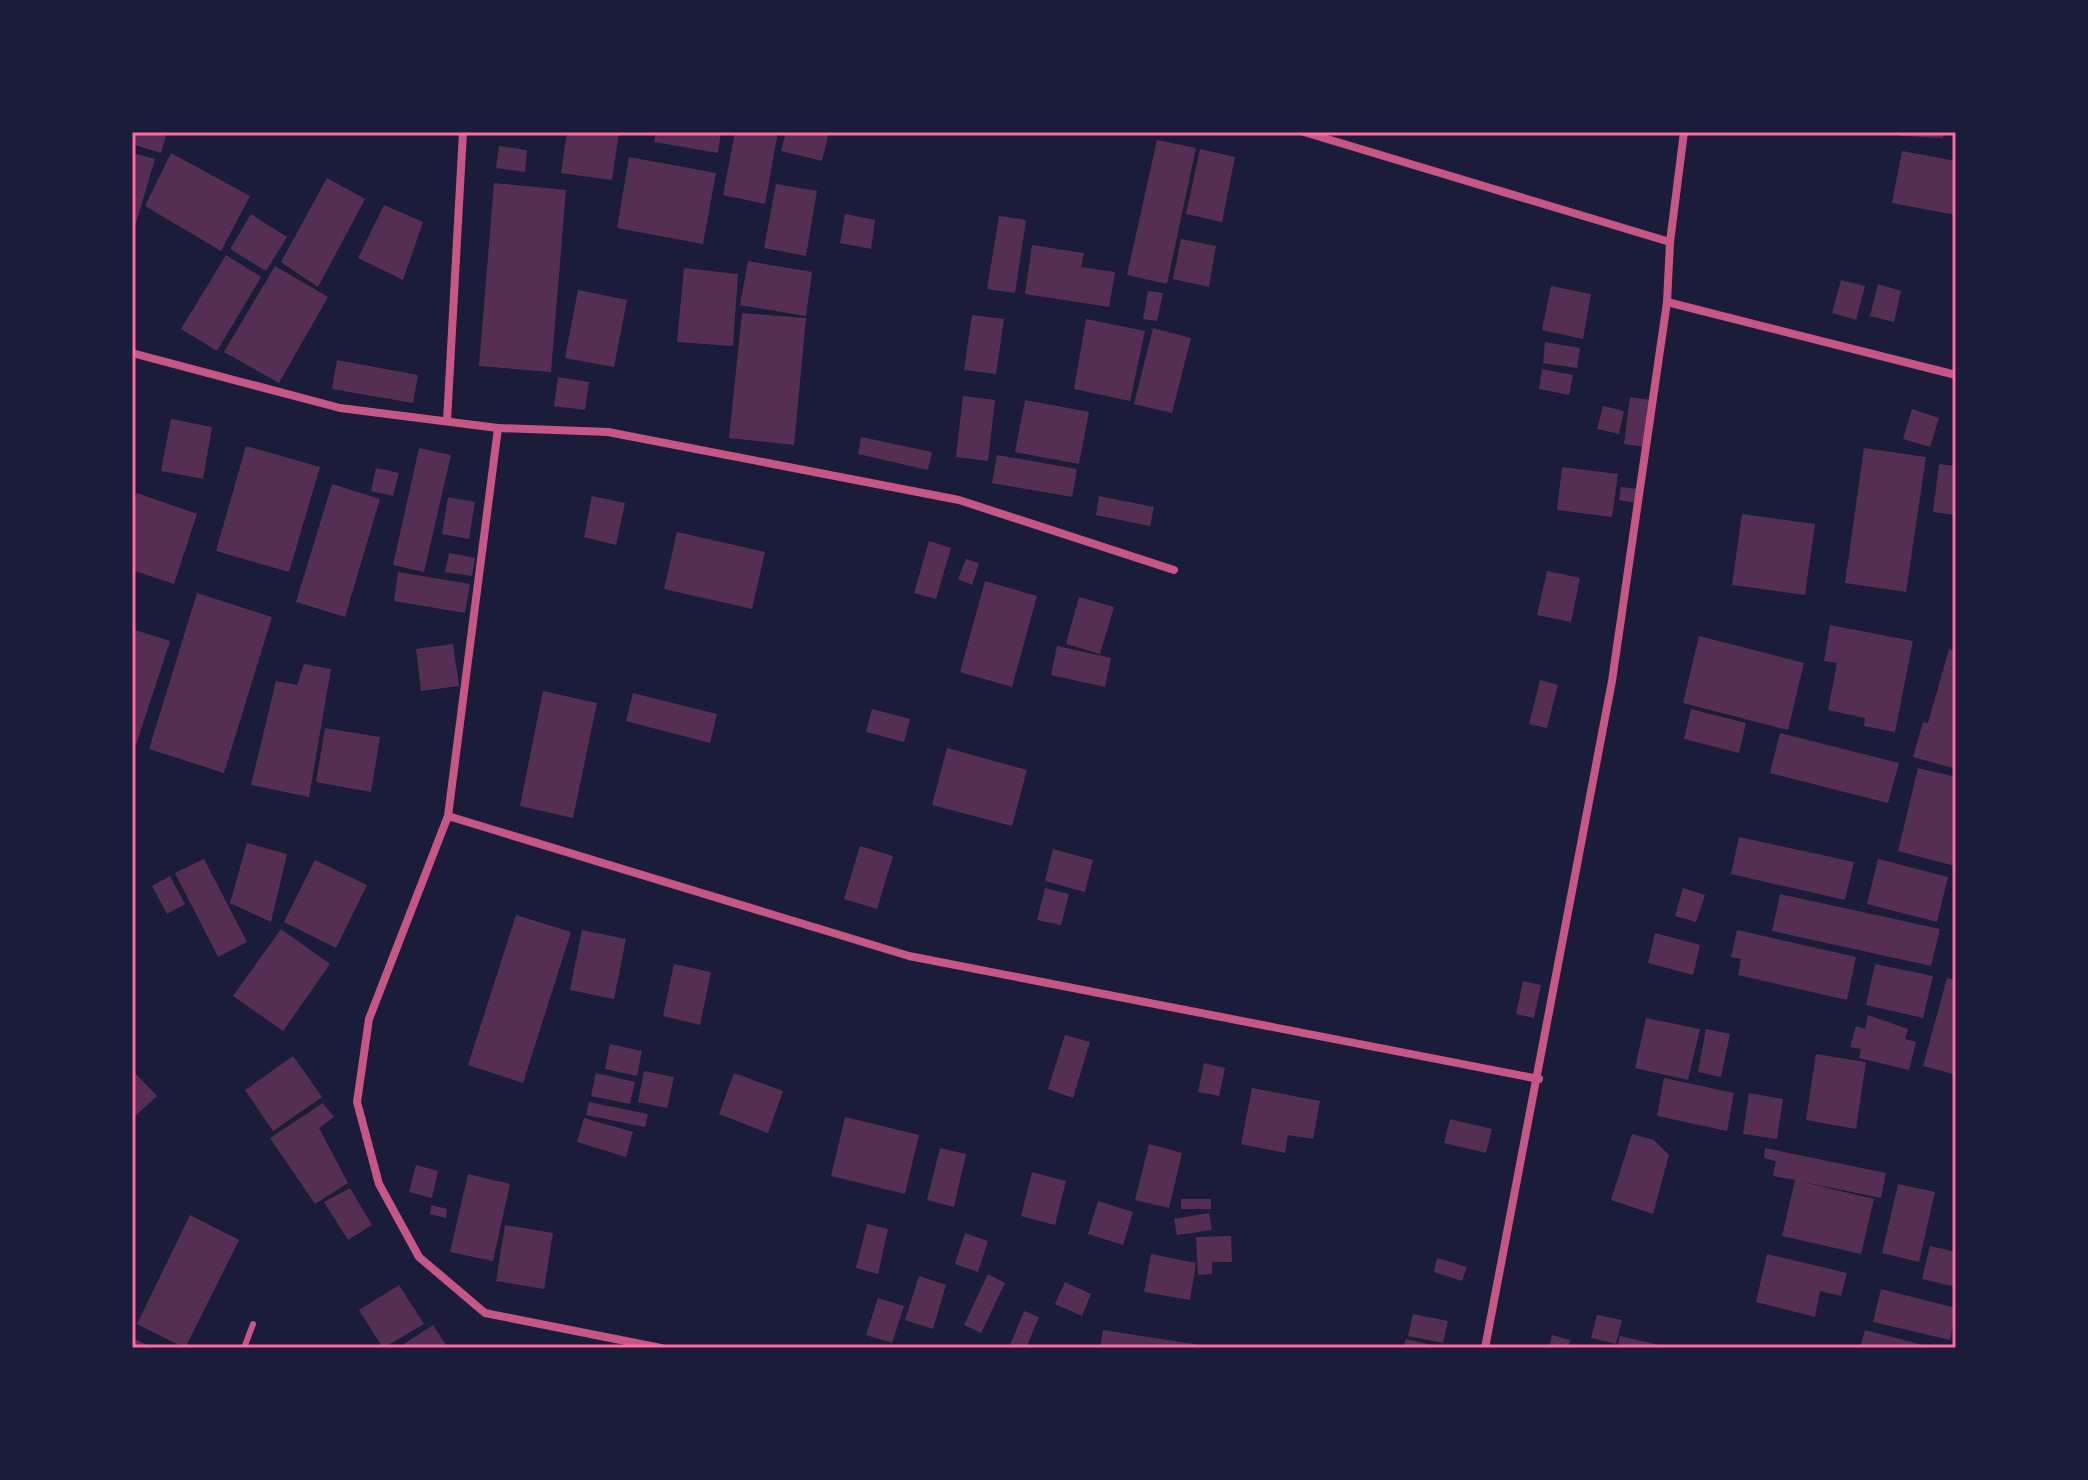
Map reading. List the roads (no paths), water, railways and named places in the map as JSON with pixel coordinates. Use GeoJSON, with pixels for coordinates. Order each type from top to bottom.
{"type":"FeatureCollection","features":[{"type":"Feature","properties":{"kind":"street"},"geometry":{"type":"LineString","coordinates":[[447,421],[463,132]]}},
{"type":"Feature","properties":{"kind":"street"},"geometry":{"type":"LineString","coordinates":[[1304,132],[1670,242]]}},
{"type":"Feature","properties":{"kind":"street"},"geometry":{"type":"LineString","coordinates":[[1485,1348],[1539,1079],[1612,681],[1667,302],[1670,242],[1684,132]]}},
{"type":"Feature","properties":{"kind":"street"},"geometry":{"type":"LineString","coordinates":[[1667,302],[1956,375]]}},
{"type":"Feature","properties":{"kind":"street"},"geometry":{"type":"LineString","coordinates":[[132,353],[340,408],[498,428],[608,432],[959,500],[1174,570]]}},
{"type":"Feature","properties":{"kind":"street"},"geometry":{"type":"LineString","coordinates":[[498,428],[448,816],[369,1019],[357,1102],[379,1184],[419,1257],[485,1313],[661,1348]]}},
{"type":"Feature","properties":{"kind":"street"},"geometry":{"type":"LineString","coordinates":[[448,816],[909,956],[1539,1079]]}},
{"type":"Feature","properties":{"kind":"lane"},"geometry":{"type":"LineString","coordinates":[[244,1348],[253,1324]]}}]}
